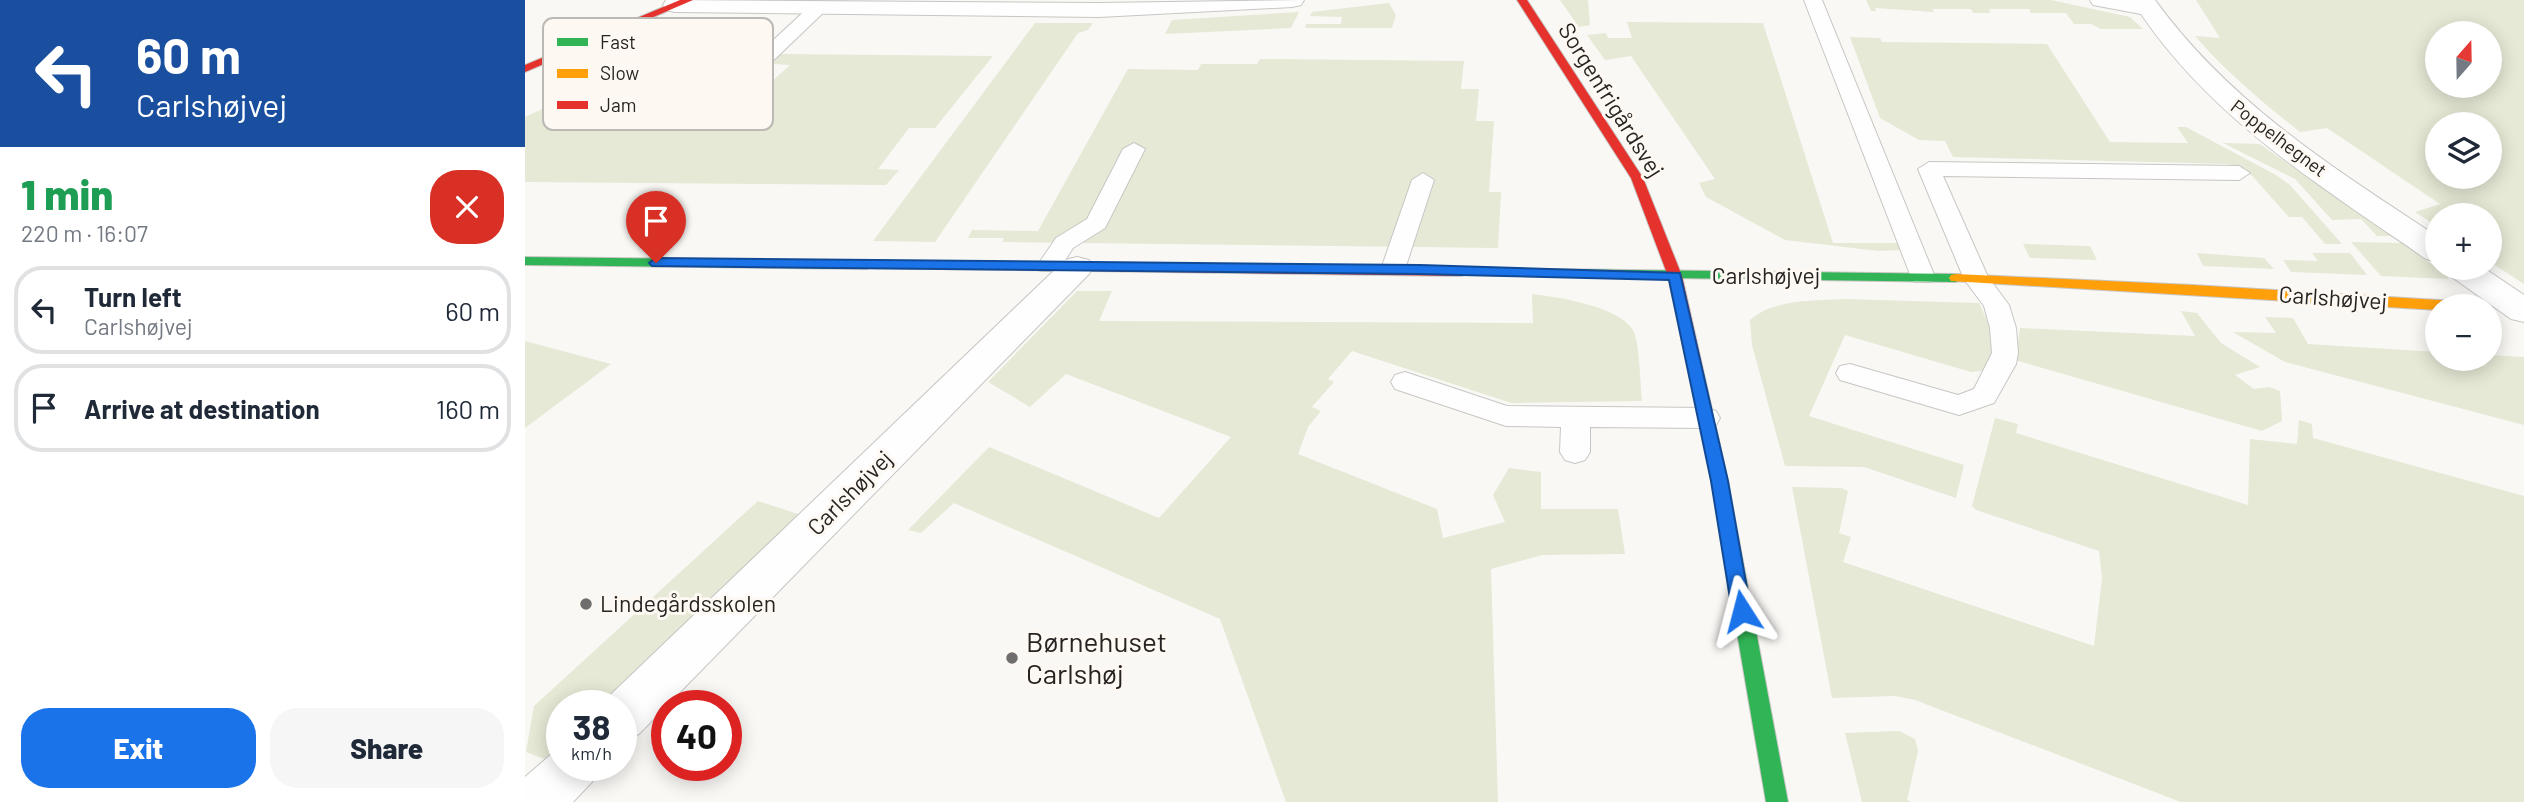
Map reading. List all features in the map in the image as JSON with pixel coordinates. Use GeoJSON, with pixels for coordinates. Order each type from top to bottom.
{"type":"FeatureCollection","features":[{"type":"Feature","properties":{"kind":"street"},"geometry":{"type":"LineString","coordinates":[[646,18],[681,3],[818,8],[1180,4],[1292,0]]}},
{"type":"Feature","properties":{"kind":"street","name":"Sorgenfrigårdsvej"},"geometry":{"type":"LineString","coordinates":[[1522,0],[1637,178],[1675,276],[1706,418],[1777,802]]}},
{"type":"Feature","properties":{"kind":"street"},"geometry":{"type":"LineString","coordinates":[[2102,0],[2146,4]]}},
{"type":"Feature","properties":{"kind":"street","name":"Poppelhegnet"},"geometry":{"type":"LineString","coordinates":[[2146,4],[2189,63],[2215,90],[2278,142],[2425,243]]}},
{"type":"Feature","properties":{"kind":"street"},"geometry":{"type":"LineString","coordinates":[[525,69],[543,61]]}},
{"type":"Feature","properties":{"kind":"street","name":"Carlshøjvej"},"geometry":{"type":"LineString","coordinates":[[525,261],[1923,277],[2425,304]]}},
{"type":"Feature","properties":{"kind":"street","name":"Carlshøjvej"},"geometry":{"type":"LineString","coordinates":[[637,702],[1063,267]]}},
{"type":"Feature","properties":{"kind":"street"},"geometry":{"type":"LineString","coordinates":[[2479,280],[2524,311]]}},
{"type":"Feature","properties":{"kind":"street"},"geometry":{"type":"LineString","coordinates":[[2502,310],[2524,311]]}},
{"type":"Feature","properties":{"kind":"street"},"geometry":{"type":"LineString","coordinates":[[536,802],[558,781]]}},
{"type":"Feature","properties":{"kind":"lane"},"geometry":{"type":"LineString","coordinates":[[1813,0],[1923,277]]}},
{"type":"Feature","properties":{"kind":"lane"},"geometry":{"type":"LineString","coordinates":[[773,51],[818,8]]}},
{"type":"Feature","properties":{"kind":"lane"},"geometry":{"type":"LineString","coordinates":[[1063,267],[1064,243],[1097,223],[1134,149]]}},
{"type":"Feature","properties":{"kind":"lane"},"geometry":{"type":"LineString","coordinates":[[1850,373],[1959,405],[1983,396],[2002,364],[2005,353],[1996,305],[1976,279],[1929,169],[2239,173]]}},
{"type":"Feature","properties":{"kind":"lane"},"geometry":{"type":"LineString","coordinates":[[1393,269],[1423,180]]}},
{"type":"Feature","properties":{"kind":"lane"},"geometry":{"type":"LineString","coordinates":[[1405,382],[1506,416],[1706,418]]}},
{"type":"Feature","properties":{"kind":"lane"},"geometry":{"type":"LineString","coordinates":[[1575,452],[1576,416]]}},
{"type":"Feature","properties":{"kind":"green space"},"geometry":{"type":"Polygon","coordinates":[[[1560,0],[1588,0],[1590,25],[1579,27],[1560,0]]]}},
{"type":"Feature","properties":{"kind":"green space"},"geometry":{"type":"Polygon","coordinates":[[[1866,0],[2051,0],[2130,17],[2143,29],[2101,29],[2091,24],[2074,24],[2066,13],[2031,13],[2029,9],[1989,9],[1990,13],[1973,13],[1971,9],[1932,9],[1934,12],[1875,8],[1876,11],[1871,11],[1866,0]]]}},
{"type":"Feature","properties":{"kind":"green space"},"geometry":{"type":"Polygon","coordinates":[[[2196,0],[2524,0],[2524,284],[2502,270],[2502,203],[2439,203],[2327,128],[2300,132],[2245,87],[2195,36],[2220,38],[2196,0]]]}},
{"type":"Feature","properties":{"kind":"green space"},"geometry":{"type":"Polygon","coordinates":[[[1389,3],[1396,15],[1392,28],[1305,28],[1306,24],[1341,24],[1342,17],[1310,16],[1312,12],[1389,3]]]}},
{"type":"Feature","properties":{"kind":"green space"},"geometry":{"type":"Polygon","coordinates":[[[1299,12],[1291,28],[1165,34],[1172,20],[1299,12]]]}},
{"type":"Feature","properties":{"kind":"green space"},"geometry":{"type":"Polygon","coordinates":[[[1627,22],[1763,23],[1833,243],[1897,243],[1903,250],[1878,251],[1785,240],[1706,197],[1699,183],[1715,179],[1631,56],[1605,60],[1587,35],[1606,33],[1608,38],[1632,38],[1627,22]]]}},
{"type":"Feature","properties":{"kind":"green space"},"geometry":{"type":"Polygon","coordinates":[[[1035,23],[1093,23],[1088,30],[1078,33],[935,242],[873,241],[1035,23]]]}},
{"type":"Feature","properties":{"kind":"green space"},"geometry":{"type":"Polygon","coordinates":[[[1850,37],[1880,38],[1882,42],[2047,44],[2110,142],[2188,143],[2177,127],[2186,127],[2290,185],[2342,244],[2325,244],[2302,217],[2289,217],[2246,169],[2228,164],[1953,157],[1945,141],[1919,140],[1880,118],[1850,37]]]}},
{"type":"Feature","properties":{"kind":"green space"},"geometry":{"type":"Polygon","coordinates":[[[781,54],[993,56],[935,128],[909,128],[878,169],[899,170],[886,185],[525,182],[525,117],[543,109],[543,130],[773,130],[773,80],[790,65],[773,63],[781,54]]]}},
{"type":"Feature","properties":{"kind":"green space"},"geometry":{"type":"Polygon","coordinates":[[[1260,59],[1464,61],[1461,89],[1479,89],[1476,121],[1494,121],[1489,192],[1501,192],[1498,248],[1002,242],[1004,238],[968,238],[972,230],[1038,231],[1128,69],[1198,70],[1201,64],[1257,64],[1260,59]]]}},
{"type":"Feature","properties":{"kind":"green space"},"geometry":{"type":"Polygon","coordinates":[[[2223,143],[2260,144],[2391,236],[2377,236],[2361,219],[2332,220],[2295,179],[2223,143]]]}},
{"type":"Feature","properties":{"kind":"green space"},"geometry":{"type":"Polygon","coordinates":[[[2425,209],[2425,219],[2415,212],[2425,209]]]}},
{"type":"Feature","properties":{"kind":"green space"},"geometry":{"type":"Polygon","coordinates":[[[2351,242],[2401,243],[2425,260],[2425,278],[2381,276],[2351,242]]]}},
{"type":"Feature","properties":{"kind":"green space"},"geometry":{"type":"Polygon","coordinates":[[[2023,244],[2090,246],[2097,260],[2030,258],[2023,244]]]}},
{"type":"Feature","properties":{"kind":"green space"},"geometry":{"type":"Polygon","coordinates":[[[2197,253],[2264,258],[2274,269],[2203,266],[2197,253]]]}},
{"type":"Feature","properties":{"kind":"green space"},"geometry":{"type":"Polygon","coordinates":[[[2312,253],[2350,253],[2367,275],[2291,272],[2283,260],[2318,261],[2312,253]]]}},
{"type":"Feature","properties":{"kind":"green space"},"geometry":{"type":"Polygon","coordinates":[[[1077,291],[1112,291],[1099,321],[1533,323],[1532,294],[1587,304],[1615,315],[1633,330],[1642,401],[1511,403],[1352,351],[1328,379],[1334,382],[1312,407],[1321,411],[1308,427],[1298,454],[1437,509],[1443,538],[1505,522],[1493,495],[1509,468],[1541,472],[1541,509],[1618,509],[1625,554],[1542,555],[1491,569],[1498,802],[1286,802],[1220,619],[954,503],[921,533],[908,530],[989,447],[1159,518],[1231,437],[1066,374],[1030,407],[988,382],[1077,291]]]}},
{"type":"Feature","properties":{"kind":"green space"},"geometry":{"type":"Polygon","coordinates":[[[1843,299],[1979,303],[1992,332],[1994,361],[1982,371],[1971,372],[1845,335],[1809,416],[1964,465],[1956,498],[1864,467],[1785,466],[1752,345],[1750,320],[1770,308],[1782,305],[1843,299]]]}},
{"type":"Feature","properties":{"kind":"green space"},"geometry":{"type":"Polygon","coordinates":[[[2181,311],[2197,313],[2221,343],[2260,367],[2235,375],[2254,389],[2269,387],[2280,391],[2282,421],[2262,431],[2015,360],[2020,328],[2195,336],[2181,311]]]}},
{"type":"Feature","properties":{"kind":"green space"},"geometry":{"type":"Polygon","coordinates":[[[2265,317],[2293,318],[2308,344],[2425,351],[2425,371],[2502,371],[2502,356],[2524,357],[2524,425],[2285,362],[2233,332],[2276,333],[2265,317]]]}},
{"type":"Feature","properties":{"kind":"green space"},"geometry":{"type":"Polygon","coordinates":[[[525,341],[611,364],[525,428],[525,341]]]}},
{"type":"Feature","properties":{"kind":"green space"},"geometry":{"type":"Polygon","coordinates":[[[1995,418],[2018,424],[2016,433],[2248,505],[2250,439],[2297,444],[2299,420],[2312,424],[2313,438],[2524,496],[2524,802],[2181,802],[1915,700],[1895,696],[1832,698],[1792,487],[1841,488],[1848,491],[1839,533],[1851,537],[1843,562],[2094,646],[2102,578],[2099,551],[1976,510],[1972,506],[1995,418]]]}},
{"type":"Feature","properties":{"kind":"green space"},"geometry":{"type":"Polygon","coordinates":[[[758,501],[798,514],[796,522],[620,690],[551,690],[758,501]]]}},
{"type":"Feature","properties":{"kind":"green space"},"geometry":{"type":"Polygon","coordinates":[[[546,695],[546,760],[526,752],[534,706],[546,695]]]}},
{"type":"Feature","properties":{"kind":"green space"},"geometry":{"type":"Polygon","coordinates":[[[1899,731],[1915,739],[1918,751],[1907,800],[1911,802],[1862,802],[1845,733],[1899,731]]]}},
{"type":"Feature","properties":{"kind":"traffic: fast"},"geometry":{"type":"LineString","coordinates":[[525,261],[867,265]]}},
{"type":"Feature","properties":{"kind":"traffic: fast"},"geometry":{"type":"LineString","coordinates":[[1462,272],[1956,278]]}},
{"type":"Feature","properties":{"kind":"traffic: fast"},"geometry":{"type":"LineString","coordinates":[[1732,551],[1777,802]]}},
{"type":"Feature","properties":{"kind":"traffic: slow"},"geometry":{"type":"LineString","coordinates":[[1956,278],[2192,289],[2425,304]]}},
{"type":"Feature","properties":{"kind":"traffic: jam"},"geometry":{"type":"LineString","coordinates":[[645,18],[688,0]]}},
{"type":"Feature","properties":{"kind":"traffic: jam"},"geometry":{"type":"LineString","coordinates":[[1522,0],[1637,178],[1675,276],[1720,481],[1732,551]]}},
{"type":"Feature","properties":{"kind":"traffic: jam"},"geometry":{"type":"LineString","coordinates":[[525,69],[543,61]]}},
{"type":"Feature","properties":{"kind":"traffic: jam"},"geometry":{"type":"LineString","coordinates":[[867,265],[1462,272]]}},
{"type":"Feature","properties":{"kind":"place","name":"Lindegårdsskolen"},"geometry":{"type":"Point","coordinates":[586,604]}},
{"type":"Feature","properties":{"kind":"place","name":"Børnehuset Carlshøj"},"geometry":{"type":"Point","coordinates":[1012,658]}},
{"type":"Feature","properties":{"kind":"route"},"geometry":{"type":"LineString","coordinates":[[656,263],[1609,272],[1675,276],[1720,481],[1742,611]]}}]}
